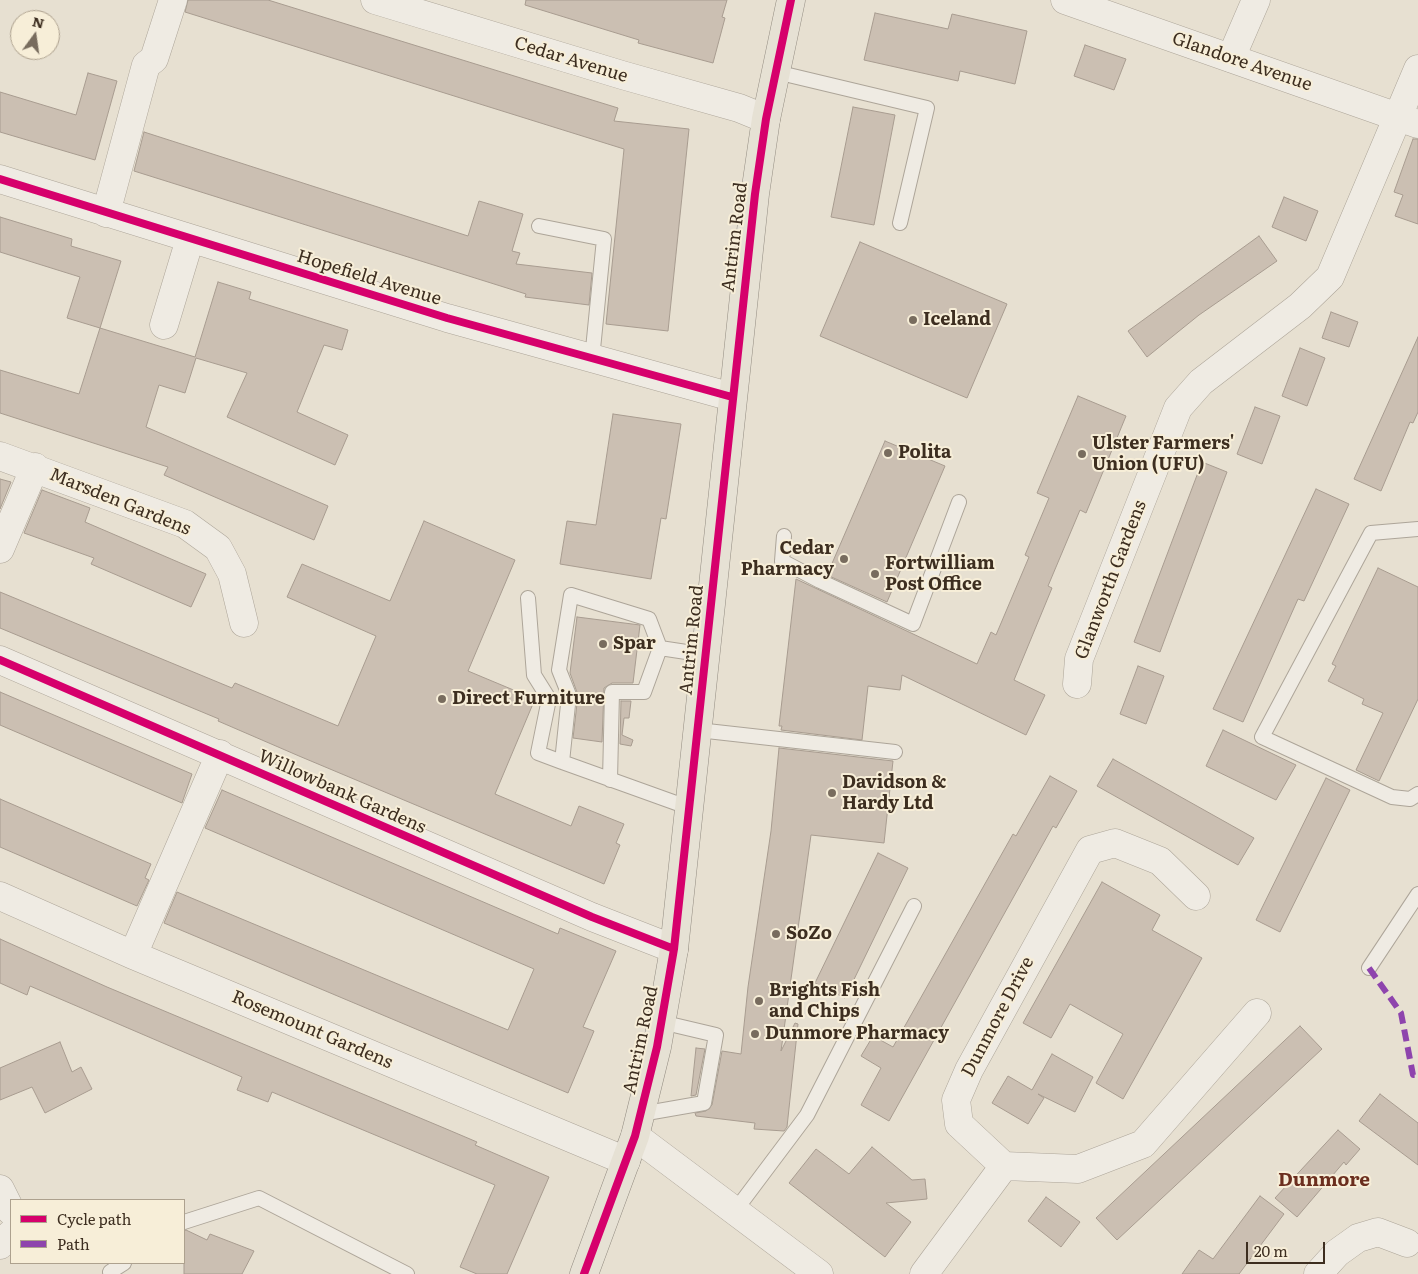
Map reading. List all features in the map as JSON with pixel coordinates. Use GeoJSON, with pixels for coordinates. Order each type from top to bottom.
{"type":"FeatureCollection","features":[{"type":"Feature","properties":{"kind":"main road","name":"Antrim Road"},"geometry":{"type":"LineString","coordinates":[[584,1274],[634,1137],[661,1022],[674,949],[754,201],[766,119],[791,0]]}},
{"type":"Feature","properties":{"kind":"street"},"geometry":{"type":"LineString","coordinates":[[106,213],[146,65],[154,59],[173,0]]}},
{"type":"Feature","properties":{"kind":"street","name":"Cedar Avenue"},"geometry":{"type":"LineString","coordinates":[[376,0],[622,75],[739,108],[766,119]]}},
{"type":"Feature","properties":{"kind":"street","name":"Glandore Avenue"},"geometry":{"type":"LineString","coordinates":[[1065,0],[1407,120]]}},
{"type":"Feature","properties":{"kind":"street"},"geometry":{"type":"LineString","coordinates":[[1231,58],[1256,0]]}},
{"type":"Feature","properties":{"kind":"street","name":"Glanworth Gardens"},"geometry":{"type":"LineString","coordinates":[[1077,684],[1079,659],[1178,408],[1201,382],[1300,306],[1330,277],[1407,120],[1418,69]]}},
{"type":"Feature","properties":{"kind":"street","name":"Hopefield Avenue"},"geometry":{"type":"LineString","coordinates":[[0,179],[447,318],[732,397]]}},
{"type":"Feature","properties":{"kind":"street"},"geometry":{"type":"LineString","coordinates":[[164,325],[190,238]]}},
{"type":"Feature","properties":{"kind":"street","name":"Marsden Gardens"},"geometry":{"type":"LineString","coordinates":[[0,456],[35,467],[184,524],[218,548],[232,574],[244,623]]}},
{"type":"Feature","properties":{"kind":"street"},"geometry":{"type":"LineString","coordinates":[[0,548],[35,467]]}},
{"type":"Feature","properties":{"kind":"street","name":"Willowbank Gardens"},"geometry":{"type":"LineString","coordinates":[[0,660],[592,917],[674,949]]}},
{"type":"Feature","properties":{"kind":"street"},"geometry":{"type":"LineString","coordinates":[[133,955],[220,754]]}},
{"type":"Feature","properties":{"kind":"street","name":"Dunmore Drive"},"geometry":{"type":"LineString","coordinates":[[1004,1166],[959,1124],[956,1100],[968,1070],[1090,850],[1115,843],[1160,860],[1196,896]]}},
{"type":"Feature","properties":{"kind":"street","name":"Rosemount Gardens"},"geometry":{"type":"LineString","coordinates":[[0,896],[133,955],[634,1137],[819,1274]]}},
{"type":"Feature","properties":{"kind":"street"},"geometry":{"type":"LineString","coordinates":[[924,1274],[1004,1166],[1078,1169],[1143,1144],[1257,1013]]}},
{"type":"Feature","properties":{"kind":"street"},"geometry":{"type":"LineString","coordinates":[[0,1189],[10,1209]]}},
{"type":"Feature","properties":{"kind":"street"},"geometry":{"type":"LineString","coordinates":[[1318,1274],[1337,1253],[1358,1238],[1378,1232],[1407,1244]]}},
{"type":"Feature","properties":{"kind":"street"},"geometry":{"type":"LineString","coordinates":[[0,1245],[10,1235]]}},
{"type":"Feature","properties":{"kind":"lane"},"geometry":{"type":"LineString","coordinates":[[776,72],[927,108],[900,223]]}},
{"type":"Feature","properties":{"kind":"lane"},"geometry":{"type":"LineString","coordinates":[[539,226],[604,239],[592,359]]}},
{"type":"Feature","properties":{"kind":"lane"},"geometry":{"type":"LineString","coordinates":[[784,536],[782,561],[820,581],[913,624],[959,502]]}},
{"type":"Feature","properties":{"kind":"lane"},"geometry":{"type":"LineString","coordinates":[[1418,528],[1371,533],[1262,737],[1392,797],[1410,799],[1418,794]]}},
{"type":"Feature","properties":{"kind":"lane"},"geometry":{"type":"LineString","coordinates":[[562,762],[569,695],[559,670],[571,596],[650,619],[660,648],[644,692],[612,692],[610,780]]}},
{"type":"Feature","properties":{"kind":"lane"},"geometry":{"type":"LineString","coordinates":[[528,598],[534,675],[549,700],[538,753],[690,808]]}},
{"type":"Feature","properties":{"kind":"lane"},"geometry":{"type":"LineString","coordinates":[[660,648],[706,654]]}},
{"type":"Feature","properties":{"kind":"lane"},"geometry":{"type":"LineString","coordinates":[[698,730],[895,752]]}},
{"type":"Feature","properties":{"kind":"lane"},"geometry":{"type":"LineString","coordinates":[[1369,968],[1418,894]]}},
{"type":"Feature","properties":{"kind":"lane"},"geometry":{"type":"LineString","coordinates":[[735,1211],[807,1115],[914,906]]}},
{"type":"Feature","properties":{"kind":"lane"},"geometry":{"type":"LineString","coordinates":[[634,1137],[704,1102],[716,1035],[661,1022]]}},
{"type":"Feature","properties":{"kind":"lane"},"geometry":{"type":"LineString","coordinates":[[185,1222],[259,1198],[407,1274]]}},
{"type":"Feature","properties":{"kind":"lane"},"geometry":{"type":"LineString","coordinates":[[110,1272],[122,1264]]}},
{"type":"Feature","properties":{"kind":"building"},"geometry":{"type":"Polygon","coordinates":[[[188,0],[268,0],[618,108],[614,121],[689,129],[668,331],[606,324],[624,149],[185,12],[188,0]]]}},
{"type":"Feature","properties":{"kind":"building"},"geometry":{"type":"Polygon","coordinates":[[[526,0],[727,0],[722,17],[725,18],[713,63],[638,43],[639,40],[525,5],[526,0]]]}},
{"type":"Feature","properties":{"kind":"building"},"geometry":{"type":"Polygon","coordinates":[[[875,13],[948,29],[952,14],[1027,31],[1015,84],[960,71],[958,81],[864,60],[875,13]]]}},
{"type":"Feature","properties":{"kind":"building"},"geometry":{"type":"Polygon","coordinates":[[[1085,45],[1126,59],[1114,90],[1074,76],[1085,45]]]}},
{"type":"Feature","properties":{"kind":"building"},"geometry":{"type":"Polygon","coordinates":[[[88,73],[117,81],[95,160],[0,132],[0,92],[76,115],[88,73]]]}},
{"type":"Feature","properties":{"kind":"building"},"geometry":{"type":"Polygon","coordinates":[[[853,107],[895,115],[874,225],[831,217],[853,107]]]}},
{"type":"Feature","properties":{"kind":"building"},"geometry":{"type":"Polygon","coordinates":[[[144,132],[468,236],[479,201],[523,214],[512,251],[520,253],[516,264],[592,273],[589,305],[525,297],[526,294],[134,171],[144,132]]]}},
{"type":"Feature","properties":{"kind":"building"},"geometry":{"type":"Polygon","coordinates":[[[1413,139],[1418,139],[1418,224],[1395,216],[1403,195],[1394,192],[1413,139]]]}},
{"type":"Feature","properties":{"kind":"building"},"geometry":{"type":"Polygon","coordinates":[[[1284,197],[1318,211],[1306,241],[1272,227],[1284,197]]]}},
{"type":"Feature","properties":{"kind":"building"},"geometry":{"type":"Polygon","coordinates":[[[0,217],[72,239],[71,246],[121,261],[100,328],[67,318],[80,277],[0,252],[0,217]]]}},
{"type":"Feature","properties":{"kind":"building"},"geometry":{"type":"Polygon","coordinates":[[[1259,236],[1277,261],[1199,315],[1147,357],[1128,331],[1259,236]]]}},
{"type":"Feature","properties":{"kind":"building","name":"Iceland"},"geometry":{"type":"Polygon","coordinates":[[[860,242],[1007,304],[967,398],[820,336],[860,242]]]}},
{"type":"Feature","properties":{"kind":"building"},"geometry":{"type":"Polygon","coordinates":[[[218,282],[251,292],[249,299],[348,330],[342,350],[324,345],[297,412],[348,435],[335,465],[227,417],[247,373],[196,358],[185,393],[159,385],[146,427],[328,506],[314,540],[164,475],[168,467],[0,413],[0,370],[79,394],[100,328],[195,357],[218,282]]]}},
{"type":"Feature","properties":{"kind":"building"},"geometry":{"type":"Polygon","coordinates":[[[1331,312],[1358,322],[1349,347],[1322,338],[1331,312]]]}},
{"type":"Feature","properties":{"kind":"building"},"geometry":{"type":"Polygon","coordinates":[[[1418,337],[1418,412],[1413,423],[1410,422],[1381,491],[1354,479],[1418,337]]]}},
{"type":"Feature","properties":{"kind":"building"},"geometry":{"type":"Polygon","coordinates":[[[1300,348],[1325,358],[1307,406],[1282,396],[1300,348]]]}},
{"type":"Feature","properties":{"kind":"building"},"geometry":{"type":"Polygon","coordinates":[[[1078,396],[1126,416],[1086,513],[1080,510],[1048,586],[1052,588],[1014,680],[1045,695],[1026,735],[902,675],[900,690],[868,686],[862,740],[781,730],[782,726],[779,726],[796,579],[977,664],[991,632],[996,635],[1029,557],[1025,555],[1049,498],[1037,493],[1078,396]]]}},
{"type":"Feature","properties":{"kind":"building"},"geometry":{"type":"Polygon","coordinates":[[[1255,407],[1280,416],[1262,464],[1237,454],[1255,407]]]}},
{"type":"Feature","properties":{"kind":"building"},"geometry":{"type":"Polygon","coordinates":[[[613,414],[681,424],[666,519],[661,518],[651,579],[560,564],[567,521],[596,525],[613,414]]]}},
{"type":"Feature","properties":{"kind":"building"},"geometry":{"type":"Polygon","coordinates":[[[885,441],[945,466],[887,602],[827,575],[885,441]]]}},
{"type":"Feature","properties":{"kind":"building"},"geometry":{"type":"Polygon","coordinates":[[[1202,462],[1227,472],[1160,652],[1134,642],[1202,462]]]}},
{"type":"Feature","properties":{"kind":"building"},"geometry":{"type":"Polygon","coordinates":[[[0,479],[11,482],[0,509],[0,479]]]}},
{"type":"Feature","properties":{"kind":"building"},"geometry":{"type":"Polygon","coordinates":[[[1316,489],[1349,504],[1304,601],[1298,599],[1243,722],[1213,709],[1316,489]]]}},
{"type":"Feature","properties":{"kind":"building"},"geometry":{"type":"Polygon","coordinates":[[[42,490],[90,508],[85,522],[206,574],[191,607],[91,564],[94,558],[24,533],[42,490]]]}},
{"type":"Feature","properties":{"kind":"building"},"geometry":{"type":"Polygon","coordinates":[[[424,521],[515,560],[468,671],[535,699],[495,794],[571,826],[579,806],[624,824],[616,843],[620,845],[604,884],[299,756],[218,721],[219,719],[0,628],[0,592],[232,688],[235,683],[338,726],[376,636],[287,597],[302,564],[390,601],[424,521]]]}},
{"type":"Feature","properties":{"kind":"building"},"geometry":{"type":"Polygon","coordinates":[[[1378,568],[1418,587],[1418,699],[1379,781],[1356,770],[1383,713],[1362,704],[1364,699],[1328,681],[1336,666],[1332,664],[1378,568]]]}},
{"type":"Feature","properties":{"kind":"building"},"geometry":{"type":"Polygon","coordinates":[[[577,617],[640,625],[633,683],[612,683],[604,688],[602,742],[573,738],[578,695],[570,673],[577,617]]]}},
{"type":"Feature","properties":{"kind":"building"},"geometry":{"type":"Polygon","coordinates":[[[1138,666],[1164,676],[1146,724],[1120,714],[1138,666]]]}},
{"type":"Feature","properties":{"kind":"building"},"geometry":{"type":"Polygon","coordinates":[[[0,692],[192,774],[182,803],[0,725],[0,692]]]}},
{"type":"Feature","properties":{"kind":"building"},"geometry":{"type":"Polygon","coordinates":[[[621,701],[631,701],[629,718],[624,718],[622,735],[633,740],[631,746],[620,744],[621,701]]]}},
{"type":"Feature","properties":{"kind":"building"},"geometry":{"type":"Polygon","coordinates":[[[1223,730],[1296,765],[1276,800],[1206,766],[1223,730]]]}},
{"type":"Feature","properties":{"kind":"building"},"geometry":{"type":"Polygon","coordinates":[[[779,748],[893,761],[884,843],[811,835],[781,1051],[795,1023],[798,1024],[787,1127],[784,1131],[754,1129],[755,1123],[696,1116],[695,1113],[706,1111],[712,1105],[722,1051],[741,1054],[748,987],[771,831],[779,748]]]}},
{"type":"Feature","properties":{"kind":"building"},"geometry":{"type":"Polygon","coordinates":[[[1113,759],[1254,838],[1238,865],[1097,786],[1113,759]]]}},
{"type":"Feature","properties":{"kind":"building"},"geometry":{"type":"Polygon","coordinates":[[[1050,776],[1077,791],[1056,828],[1053,826],[889,1121],[861,1105],[881,1068],[861,1056],[873,1036],[893,1047],[1013,834],[1016,836],[1050,776]]]}},
{"type":"Feature","properties":{"kind":"building"},"geometry":{"type":"Polygon","coordinates":[[[1326,778],[1350,790],[1280,932],[1256,920],[1326,778]]]}},
{"type":"Feature","properties":{"kind":"building"},"geometry":{"type":"Polygon","coordinates":[[[222,790],[558,934],[560,928],[616,951],[583,1027],[594,1031],[568,1093],[164,923],[177,892],[508,1030],[534,969],[205,828],[222,790]]]}},
{"type":"Feature","properties":{"kind":"building"},"geometry":{"type":"Polygon","coordinates":[[[0,799],[151,864],[145,878],[149,880],[137,906],[0,847],[0,799]]]}},
{"type":"Feature","properties":{"kind":"building"},"geometry":{"type":"Polygon","coordinates":[[[878,853],[908,868],[845,998],[815,983],[878,853]]]}},
{"type":"Feature","properties":{"kind":"building"},"geometry":{"type":"Polygon","coordinates":[[[1102,882],[1160,915],[1152,930],[1202,958],[1123,1099],[1096,1083],[1123,1034],[1070,1004],[1051,1038],[1023,1023],[1102,882]]]}},
{"type":"Feature","properties":{"kind":"building"},"geometry":{"type":"Polygon","coordinates":[[[0,939],[107,987],[477,1142],[475,1145],[549,1177],[507,1274],[477,1274],[460,1267],[495,1185],[272,1092],[268,1102],[237,1090],[242,1077],[30,986],[27,995],[0,983],[0,939]]]}},
{"type":"Feature","properties":{"kind":"building"},"geometry":{"type":"Polygon","coordinates":[[[1300,1026],[1322,1049],[1117,1240],[1096,1218],[1300,1026]]]}},
{"type":"Feature","properties":{"kind":"building"},"geometry":{"type":"Polygon","coordinates":[[[60,1042],[72,1072],[81,1067],[92,1089],[45,1113],[32,1087],[0,1100],[0,1068],[60,1042]]]}},
{"type":"Feature","properties":{"kind":"building"},"geometry":{"type":"Polygon","coordinates":[[[696,1048],[705,1049],[696,1095],[691,1096],[696,1048]]]}},
{"type":"Feature","properties":{"kind":"building"},"geometry":{"type":"Polygon","coordinates":[[[1052,1054],[1093,1077],[1075,1112],[1038,1094],[1044,1098],[1028,1124],[992,1103],[1008,1076],[1032,1090],[1052,1054]]]}},
{"type":"Feature","properties":{"kind":"building"},"geometry":{"type":"Polygon","coordinates":[[[1380,1094],[1418,1123],[1418,1165],[1359,1121],[1380,1094]]]}},
{"type":"Feature","properties":{"kind":"building"},"geometry":{"type":"Polygon","coordinates":[[[1338,1130],[1360,1149],[1346,1165],[1344,1162],[1297,1217],[1275,1198],[1338,1130]]]}},
{"type":"Feature","properties":{"kind":"building"},"geometry":{"type":"Polygon","coordinates":[[[872,1147],[912,1180],[925,1179],[927,1199],[886,1203],[911,1222],[885,1257],[789,1183],[816,1149],[849,1174],[872,1147]]]}},
{"type":"Feature","properties":{"kind":"building"},"geometry":{"type":"Polygon","coordinates":[[[1260,1196],[1284,1214],[1239,1274],[1182,1274],[1199,1250],[1213,1259],[1260,1196]]]}},
{"type":"Feature","properties":{"kind":"building"},"geometry":{"type":"Polygon","coordinates":[[[1046,1197],[1080,1222],[1061,1247],[1028,1221],[1046,1197]]]}},
{"type":"Feature","properties":{"kind":"building"},"geometry":{"type":"Polygon","coordinates":[[[185,1230],[207,1240],[210,1234],[254,1251],[242,1274],[184,1274],[185,1230]]]}},
{"type":"Feature","properties":{"kind":"marked path"},"geometry":{"type":"LineString","coordinates":[[1369,968],[1401,1013],[1413,1075],[1418,1075]]}},
{"type":"Feature","properties":{"kind":"cycle path"},"geometry":{"type":"LineString","coordinates":[[584,1274],[635,1136],[657,1047],[674,949],[755,194],[766,119],[791,0]]}},
{"type":"Feature","properties":{"kind":"cycle path"},"geometry":{"type":"LineString","coordinates":[[0,179],[447,318],[732,397]]}},
{"type":"Feature","properties":{"kind":"cycle path"},"geometry":{"type":"LineString","coordinates":[[0,660],[592,917],[674,949]]}},
{"type":"Feature","properties":{"kind":"place","name":"Iceland"},"geometry":{"type":"Point","coordinates":[913,320]}},
{"type":"Feature","properties":{"kind":"place","name":"Polita"},"geometry":{"type":"Point","coordinates":[888,453]}},
{"type":"Feature","properties":{"kind":"place","name":"Ulster Farmers' Union (UFU)"},"geometry":{"type":"Point","coordinates":[1082,454]}},
{"type":"Feature","properties":{"kind":"place","name":"Cedar Pharmacy"},"geometry":{"type":"Point","coordinates":[844,559]}},
{"type":"Feature","properties":{"kind":"place","name":"Fortwilliam Post Office"},"geometry":{"type":"Point","coordinates":[875,574]}},
{"type":"Feature","properties":{"kind":"place","name":"Spar"},"geometry":{"type":"Point","coordinates":[603,644]}},
{"type":"Feature","properties":{"kind":"place","name":"Direct Furniture"},"geometry":{"type":"Point","coordinates":[442,699]}},
{"type":"Feature","properties":{"kind":"place","name":"Davidson & Hardy Ltd"},"geometry":{"type":"Point","coordinates":[832,793]}},
{"type":"Feature","properties":{"kind":"place","name":"SoZo"},"geometry":{"type":"Point","coordinates":[776,934]}},
{"type":"Feature","properties":{"kind":"place","name":"Brights Fish and Chips"},"geometry":{"type":"Point","coordinates":[759,1001]}},
{"type":"Feature","properties":{"kind":"place","name":"Dunmore Pharmacy"},"geometry":{"type":"Point","coordinates":[755,1034]}},
{"type":"Feature","properties":{"kind":"district","name":"Dunmore"},"geometry":{"type":"Point","coordinates":[1324,1180]}}]}
